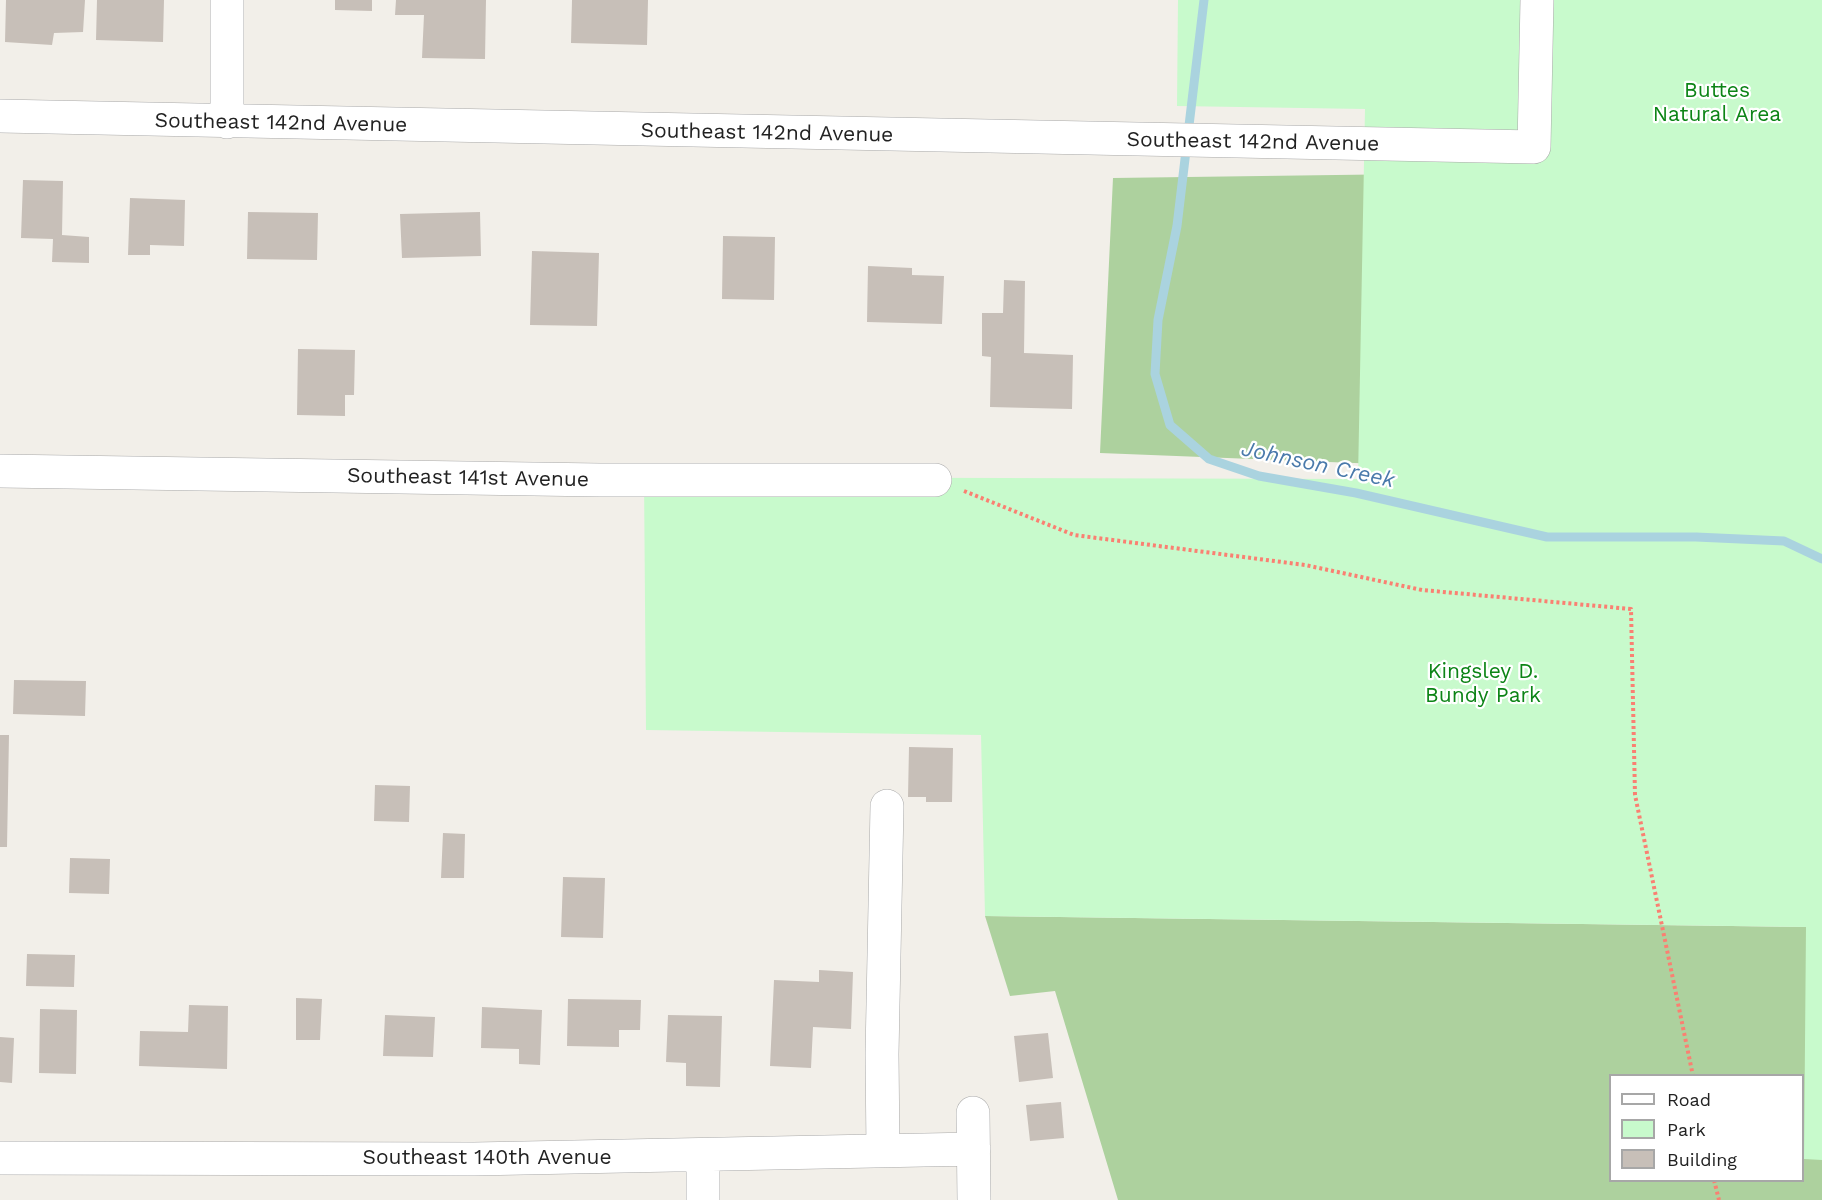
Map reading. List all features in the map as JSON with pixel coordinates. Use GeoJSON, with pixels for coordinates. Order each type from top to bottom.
{"type":"FeatureCollection","features":[{"type":"Feature","properties":{"kind":"street"},"geometry":{"type":"LineString","coordinates":[[227,0],[227,122]]}},
{"type":"Feature","properties":{"kind":"street","name":"Southeast 142nd Avenue"},"geometry":{"type":"LineString","coordinates":[[0,116],[1534,147],[1537,0]]}},
{"type":"Feature","properties":{"kind":"street","name":"Southeast 141st Avenue"},"geometry":{"type":"LineString","coordinates":[[0,471],[600,480],[935,480]]}},
{"type":"Feature","properties":{"kind":"street"},"geometry":{"type":"LineString","coordinates":[[884,1151],[882,1054],[887,807]]}},
{"type":"Feature","properties":{"kind":"street"},"geometry":{"type":"LineString","coordinates":[[973,1113],[974,1200]]}},
{"type":"Feature","properties":{"kind":"street","name":"Southeast 140th Avenue"},"geometry":{"type":"LineString","coordinates":[[0,1158],[474,1159],[974,1149]]}},
{"type":"Feature","properties":{"kind":"street"},"geometry":{"type":"LineString","coordinates":[[702,1200],[703,1155]]}},
{"type":"Feature","properties":{"kind":"path"},"geometry":{"type":"LineString","coordinates":[[935,480],[1074,535],[1305,565],[1422,590],[1631,609],[1635,795],[1693,1074]]}},
{"type":"Feature","properties":{"kind":"path"},"geometry":{"type":"LineString","coordinates":[[1714,1182],[1719,1200]]}},
{"type":"Feature","properties":{"kind":"green space","name":"Kingsley D. Bundy Park"},"geometry":{"type":"Polygon","coordinates":[[[1178,0],[1822,0],[1822,1160],[1804,1159],[1806,927],[985,916],[981,735],[646,730],[644,477],[1358,479],[1365,109],[1177,106],[1178,0]]]}},
{"type":"Feature","properties":{"kind":"green space","name":"Buttes Natural Area"},"geometry":{"type":"Polygon","coordinates":[[[1822,0],[1822,1200],[1118,1200],[1055,991],[1010,996],[985,916],[1806,927],[1812,481],[1100,453],[1113,178],[1559,172],[1822,0]]]}},
{"type":"Feature","properties":{"kind":"building"},"geometry":{"type":"Polygon","coordinates":[[[6,0],[85,0],[83,32],[54,33],[52,45],[5,42],[6,0]]]}},
{"type":"Feature","properties":{"kind":"building"},"geometry":{"type":"Polygon","coordinates":[[[97,0],[164,0],[163,42],[96,40],[97,0]]]}},
{"type":"Feature","properties":{"kind":"building"},"geometry":{"type":"Polygon","coordinates":[[[335,0],[372,0],[372,11],[335,10],[335,0]]]}},
{"type":"Feature","properties":{"kind":"building"},"geometry":{"type":"Polygon","coordinates":[[[396,0],[486,0],[485,59],[422,58],[424,15],[395,15],[396,0]]]}},
{"type":"Feature","properties":{"kind":"building"},"geometry":{"type":"Polygon","coordinates":[[[572,0],[648,0],[647,45],[571,43],[572,0]]]}},
{"type":"Feature","properties":{"kind":"building"},"geometry":{"type":"Polygon","coordinates":[[[23,180],[63,181],[62,235],[89,237],[89,263],[52,262],[53,239],[21,238],[23,180]]]}},
{"type":"Feature","properties":{"kind":"building"},"geometry":{"type":"Polygon","coordinates":[[[130,198],[185,200],[184,246],[150,245],[150,255],[128,255],[130,198]]]}},
{"type":"Feature","properties":{"kind":"building"},"geometry":{"type":"Polygon","coordinates":[[[248,212],[318,213],[317,260],[247,259],[248,212]]]}},
{"type":"Feature","properties":{"kind":"building"},"geometry":{"type":"Polygon","coordinates":[[[480,212],[481,256],[402,258],[400,214],[480,212]]]}},
{"type":"Feature","properties":{"kind":"building"},"geometry":{"type":"Polygon","coordinates":[[[723,236],[775,237],[774,300],[722,299],[723,236]]]}},
{"type":"Feature","properties":{"kind":"building"},"geometry":{"type":"Polygon","coordinates":[[[532,251],[599,253],[597,326],[530,325],[532,251]]]}},
{"type":"Feature","properties":{"kind":"building"},"geometry":{"type":"Polygon","coordinates":[[[868,266],[912,268],[912,275],[944,276],[942,324],[867,322],[868,266]]]}},
{"type":"Feature","properties":{"kind":"building"},"geometry":{"type":"Polygon","coordinates":[[[1004,280],[1025,281],[1024,353],[1073,355],[1072,409],[990,407],[991,357],[982,356],[982,313],[1003,313],[1004,280]]]}},
{"type":"Feature","properties":{"kind":"building"},"geometry":{"type":"Polygon","coordinates":[[[298,349],[355,350],[354,395],[345,395],[345,416],[297,415],[298,349]]]}},
{"type":"Feature","properties":{"kind":"building"},"geometry":{"type":"Polygon","coordinates":[[[14,680],[86,681],[85,716],[13,714],[14,680]]]}},
{"type":"Feature","properties":{"kind":"building"},"geometry":{"type":"Polygon","coordinates":[[[0,735],[9,735],[7,847],[0,847],[0,735]]]}},
{"type":"Feature","properties":{"kind":"building"},"geometry":{"type":"Polygon","coordinates":[[[909,747],[953,748],[952,802],[926,802],[926,797],[908,797],[909,747]]]}},
{"type":"Feature","properties":{"kind":"building"},"geometry":{"type":"Polygon","coordinates":[[[375,785],[410,786],[409,822],[374,821],[375,785]]]}},
{"type":"Feature","properties":{"kind":"building"},"geometry":{"type":"Polygon","coordinates":[[[443,833],[465,834],[464,878],[441,878],[443,833]]]}},
{"type":"Feature","properties":{"kind":"building"},"geometry":{"type":"Polygon","coordinates":[[[70,858],[110,859],[109,894],[69,893],[70,858]]]}},
{"type":"Feature","properties":{"kind":"building"},"geometry":{"type":"Polygon","coordinates":[[[563,877],[605,878],[603,938],[561,937],[563,877]]]}},
{"type":"Feature","properties":{"kind":"building"},"geometry":{"type":"Polygon","coordinates":[[[27,954],[75,955],[74,987],[26,986],[27,954]]]}},
{"type":"Feature","properties":{"kind":"building"},"geometry":{"type":"Polygon","coordinates":[[[819,970],[853,972],[851,1029],[813,1027],[811,1068],[770,1066],[774,980],[819,982],[819,970]]]}},
{"type":"Feature","properties":{"kind":"building"},"geometry":{"type":"Polygon","coordinates":[[[296,998],[322,999],[320,1040],[296,1040],[296,998]]]}},
{"type":"Feature","properties":{"kind":"building"},"geometry":{"type":"Polygon","coordinates":[[[568,999],[641,1000],[640,1030],[619,1030],[619,1047],[567,1046],[568,999]]]}},
{"type":"Feature","properties":{"kind":"building"},"geometry":{"type":"Polygon","coordinates":[[[189,1005],[228,1006],[227,1069],[139,1066],[140,1031],[188,1032],[189,1005]]]}},
{"type":"Feature","properties":{"kind":"building"},"geometry":{"type":"Polygon","coordinates":[[[482,1007],[542,1010],[540,1065],[519,1064],[519,1049],[481,1048],[482,1007]]]}},
{"type":"Feature","properties":{"kind":"building"},"geometry":{"type":"Polygon","coordinates":[[[40,1009],[77,1010],[76,1074],[39,1073],[40,1009]]]}},
{"type":"Feature","properties":{"kind":"building"},"geometry":{"type":"Polygon","coordinates":[[[385,1015],[435,1017],[433,1057],[383,1056],[385,1015]]]}},
{"type":"Feature","properties":{"kind":"building"},"geometry":{"type":"Polygon","coordinates":[[[668,1015],[722,1016],[720,1087],[686,1086],[686,1063],[666,1062],[668,1015]]]}},
{"type":"Feature","properties":{"kind":"building"},"geometry":{"type":"Polygon","coordinates":[[[1048,1033],[1053,1078],[1019,1082],[1014,1036],[1048,1033]]]}},
{"type":"Feature","properties":{"kind":"building"},"geometry":{"type":"Polygon","coordinates":[[[0,1037],[14,1038],[12,1083],[0,1082],[0,1037]]]}},
{"type":"Feature","properties":{"kind":"building"},"geometry":{"type":"Polygon","coordinates":[[[1061,1102],[1064,1138],[1030,1141],[1026,1105],[1061,1102]]]}},
{"type":"Feature","properties":{"kind":"waterway","name":"Johnson Creek"},"geometry":{"type":"LineString","coordinates":[[1204,0],[1177,226],[1158,320],[1155,374],[1170,425],[1209,459],[1259,476],[1356,493],[1547,537],[1696,537],[1784,541],[1822,559]]}}]}
